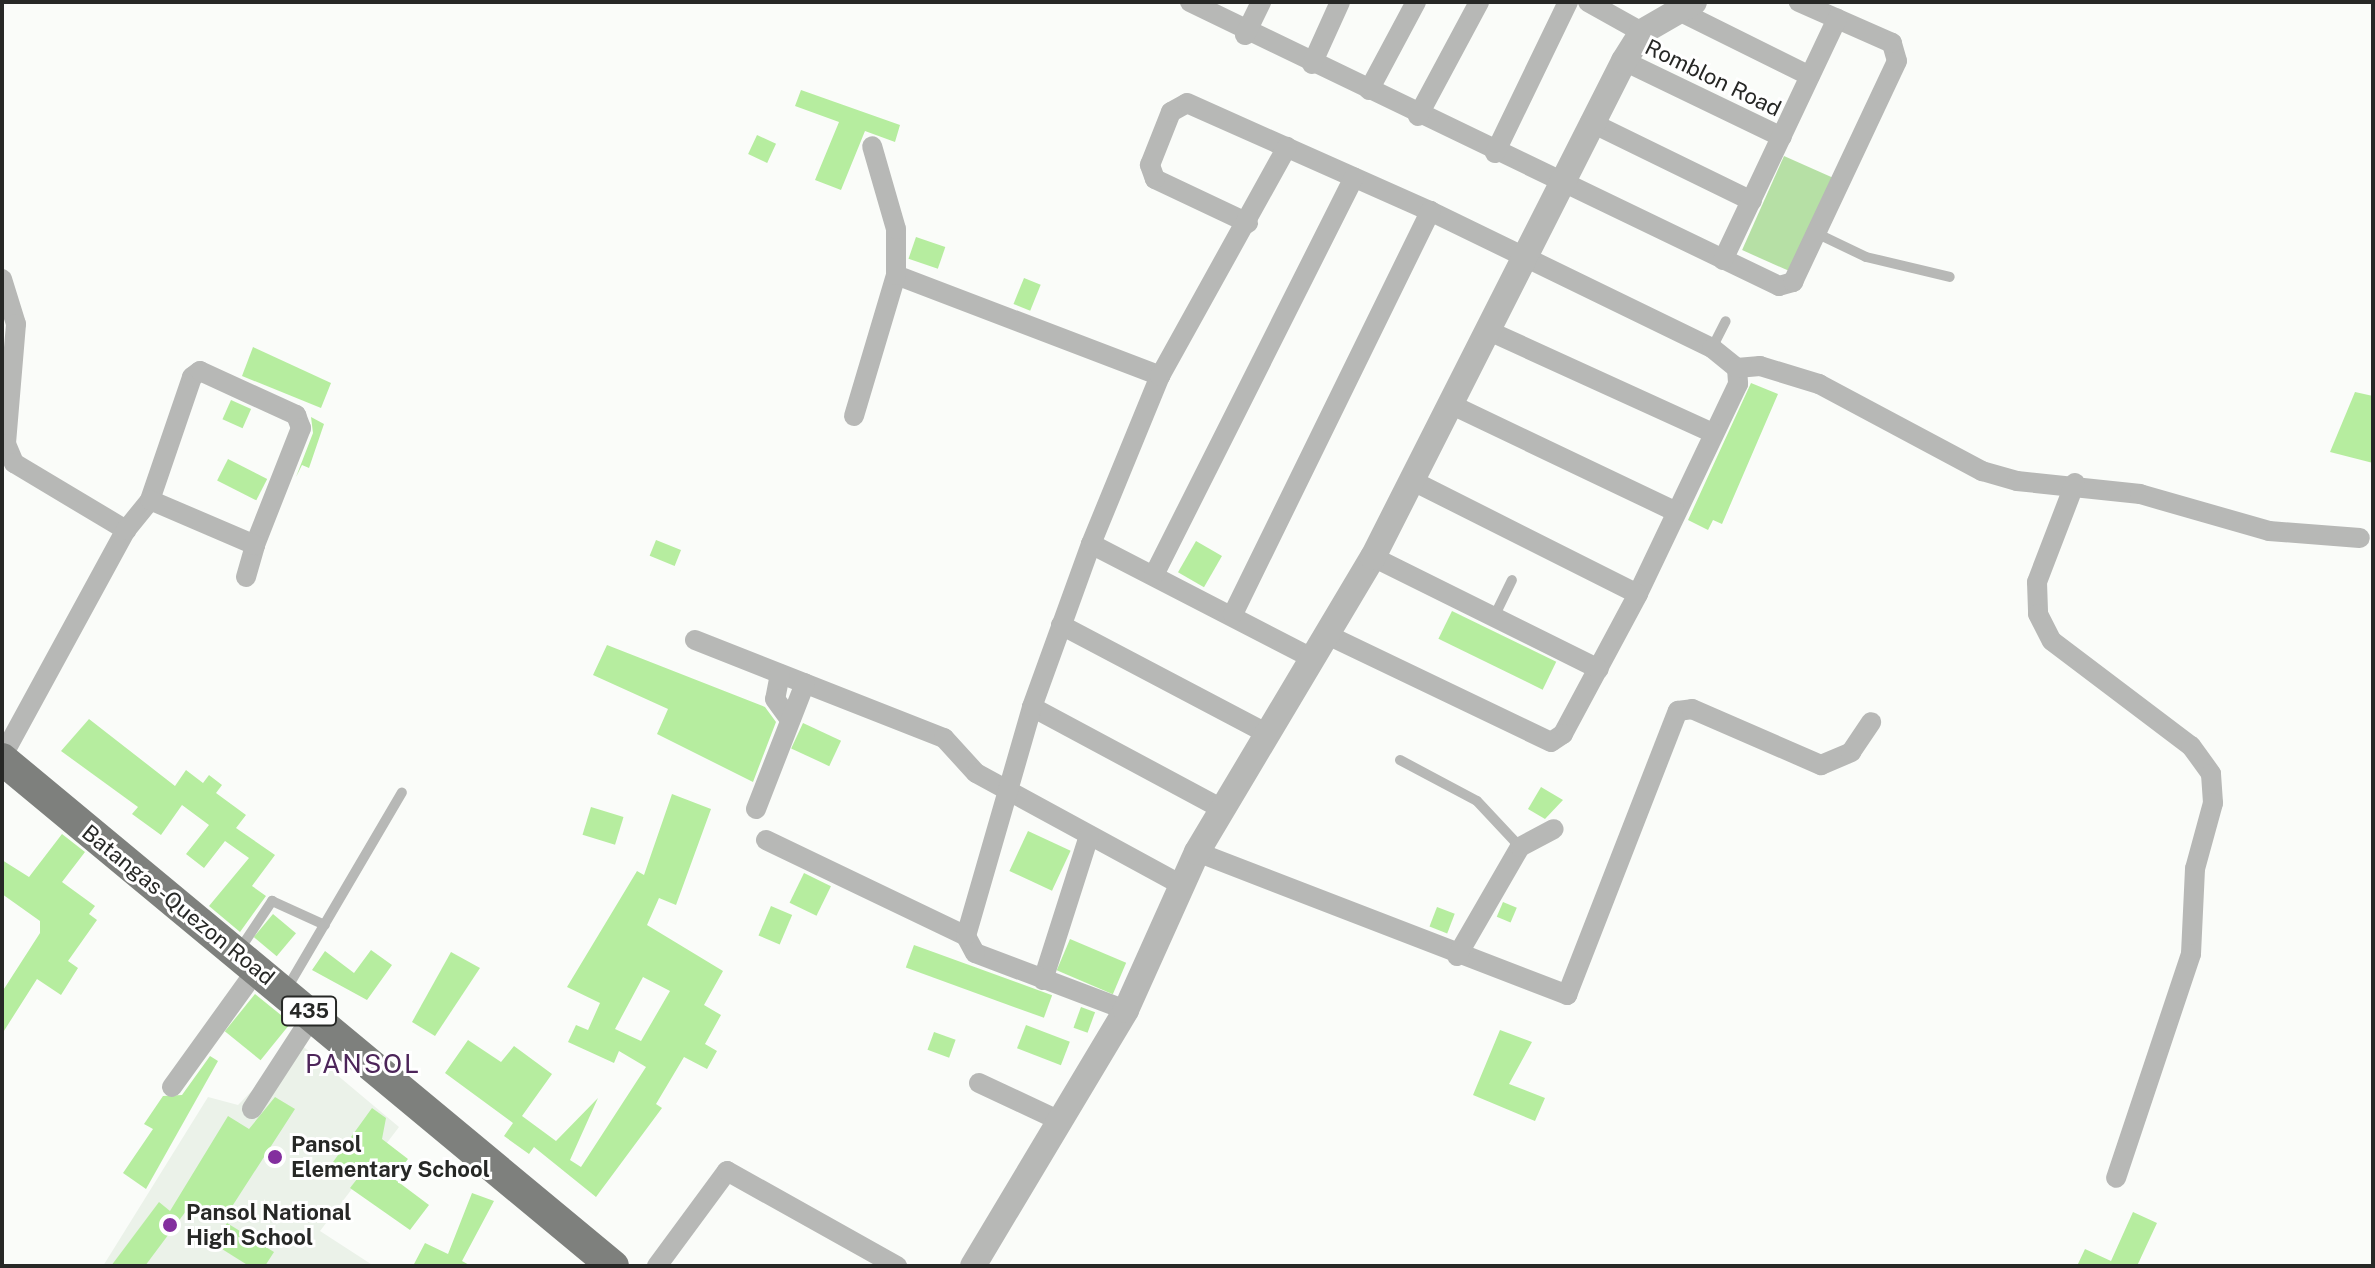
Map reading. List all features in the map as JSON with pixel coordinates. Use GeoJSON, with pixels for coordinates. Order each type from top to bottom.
{"type":"FeatureCollection","features":[{"type":"Feature","properties":{"kind":"main road","name":"Batangas-Quezon Road"},"geometry":{"type":"LineString","coordinates":[[2,758],[613,1266]]}},
{"type":"Feature","properties":{"kind":"street"},"geometry":{"type":"LineString","coordinates":[[1190,2],[1245,35],[1369,90],[1560,185],[1779,286],[1793,282],[1897,61],[1892,43],[1799,2]]}},
{"type":"Feature","properties":{"kind":"street"},"geometry":{"type":"LineString","coordinates":[[1245,35],[1261,2]]}},
{"type":"Feature","properties":{"kind":"street"},"geometry":{"type":"LineString","coordinates":[[1312,64],[1340,2]]}},
{"type":"Feature","properties":{"kind":"street"},"geometry":{"type":"LineString","coordinates":[[1369,90],[1416,2]]}},
{"type":"Feature","properties":{"kind":"street"},"geometry":{"type":"LineString","coordinates":[[1418,116],[1479,2]]}},
{"type":"Feature","properties":{"kind":"street"},"geometry":{"type":"LineString","coordinates":[[1495,153],[1568,2]]}},
{"type":"Feature","properties":{"kind":"street"},"geometry":{"type":"LineString","coordinates":[[1588,2],[1642,32]]}},
{"type":"Feature","properties":{"kind":"street"},"geometry":{"type":"LineString","coordinates":[[973,1266],[1126,1010],[1197,852],[1310,657],[1373,557],[1489,331],[1590,122],[1642,32],[1686,6],[1810,76]]}},
{"type":"Feature","properties":{"kind":"street"},"geometry":{"type":"LineString","coordinates":[[1723,260],[1837,19]]}},
{"type":"Feature","properties":{"kind":"street","name":"Romblon Road"},"geometry":{"type":"LineString","coordinates":[[1624,61],[1782,137]]}},
{"type":"Feature","properties":{"kind":"street"},"geometry":{"type":"LineString","coordinates":[[1248,223],[1155,179],[1150,165],[1171,112],[1187,103],[1287,147],[1430,211],[1522,260],[1712,348],[1737,368],[1760,366],[1819,384],[1982,471],[2017,481],[2075,483],[2269,531],[2360,538]]}},
{"type":"Feature","properties":{"kind":"street"},"geometry":{"type":"LineString","coordinates":[[1590,122],[1752,201]]}},
{"type":"Feature","properties":{"kind":"street"},"geometry":{"type":"LineString","coordinates":[[854,416],[896,275],[896,229],[872,146]]}},
{"type":"Feature","properties":{"kind":"street"},"geometry":{"type":"LineString","coordinates":[[966,936],[1012,790],[1032,707],[1091,544],[1160,376],[1248,223],[1287,147]]}},
{"type":"Feature","properties":{"kind":"street"},"geometry":{"type":"LineString","coordinates":[[1154,575],[1354,177]]}},
{"type":"Feature","properties":{"kind":"street"},"geometry":{"type":"LineString","coordinates":[[1233,614],[1430,211]]}},
{"type":"Feature","properties":{"kind":"street"},"geometry":{"type":"LineString","coordinates":[[896,275],[1160,376]]}},
{"type":"Feature","properties":{"kind":"street"},"geometry":{"type":"LineString","coordinates":[[2,279],[17,336],[6,444],[14,463],[126,530]]}},
{"type":"Feature","properties":{"kind":"street"},"geometry":{"type":"LineString","coordinates":[[1489,331],[1713,433]]}},
{"type":"Feature","properties":{"kind":"street"},"geometry":{"type":"LineString","coordinates":[[1326,634],[1551,742],[1563,734],[1638,594],[1738,384],[1737,368]]}},
{"type":"Feature","properties":{"kind":"street"},"geometry":{"type":"LineString","coordinates":[[2,758],[126,530],[150,500],[200,371],[296,415],[301,428],[255,545],[246,577]]}},
{"type":"Feature","properties":{"kind":"street"},"geometry":{"type":"LineString","coordinates":[[1450,404],[1676,512]]}},
{"type":"Feature","properties":{"kind":"street"},"geometry":{"type":"LineString","coordinates":[[1411,480],[1638,594]]}},
{"type":"Feature","properties":{"kind":"street"},"geometry":{"type":"LineString","coordinates":[[2075,483],[2037,582],[2038,614],[2052,641],[2191,746],[2211,774],[2213,803],[2195,869],[2191,954],[2116,1178]]}},
{"type":"Feature","properties":{"kind":"street"},"geometry":{"type":"LineString","coordinates":[[150,500],[255,545]]}},
{"type":"Feature","properties":{"kind":"street"},"geometry":{"type":"LineString","coordinates":[[1091,544],[1233,614],[1310,657]]}},
{"type":"Feature","properties":{"kind":"street"},"geometry":{"type":"LineString","coordinates":[[1373,557],[1599,669]]}},
{"type":"Feature","properties":{"kind":"street"},"geometry":{"type":"LineString","coordinates":[[1061,625],[1266,733]]}},
{"type":"Feature","properties":{"kind":"street"},"geometry":{"type":"LineString","coordinates":[[695,640],[944,738],[968,768],[1180,884]]}},
{"type":"Feature","properties":{"kind":"street"},"geometry":{"type":"LineString","coordinates":[[780,674],[775,699],[790,720]]}},
{"type":"Feature","properties":{"kind":"street"},"geometry":{"type":"LineString","coordinates":[[756,809],[805,683]]}},
{"type":"Feature","properties":{"kind":"street"},"geometry":{"type":"LineString","coordinates":[[1032,707],[1222,809]]}},
{"type":"Feature","properties":{"kind":"street"},"geometry":{"type":"LineString","coordinates":[[1197,852],[1557,996],[1574,989],[1678,711],[1692,709],[1821,765],[1851,752],[1871,722]]}},
{"type":"Feature","properties":{"kind":"street"},"geometry":{"type":"LineString","coordinates":[[1457,956],[1520,847],[1554,829]]}},
{"type":"Feature","properties":{"kind":"street"},"geometry":{"type":"LineString","coordinates":[[1043,980],[1089,836]]}},
{"type":"Feature","properties":{"kind":"street"},"geometry":{"type":"LineString","coordinates":[[766,840],[966,936],[975,953],[1126,1010]]}},
{"type":"Feature","properties":{"kind":"street"},"geometry":{"type":"LineString","coordinates":[[172,1087],[247,961]]}},
{"type":"Feature","properties":{"kind":"street"},"geometry":{"type":"LineString","coordinates":[[252,1109],[313,1015]]}},
{"type":"Feature","properties":{"kind":"street"},"geometry":{"type":"LineString","coordinates":[[979,1083],[1060,1121]]}},
{"type":"Feature","properties":{"kind":"street"},"geometry":{"type":"LineString","coordinates":[[657,1266],[727,1171],[897,1266]]}},
{"type":"Feature","properties":{"kind":"lane"},"geometry":{"type":"LineString","coordinates":[[1816,233],[1866,257],[1950,277]]}},
{"type":"Feature","properties":{"kind":"lane"},"geometry":{"type":"LineString","coordinates":[[1712,348],[1726,321]]}},
{"type":"Feature","properties":{"kind":"lane"},"geometry":{"type":"LineString","coordinates":[[1494,617],[1512,580]]}},
{"type":"Feature","properties":{"kind":"lane"},"geometry":{"type":"LineString","coordinates":[[1400,760],[1477,801],[1520,847]]}},
{"type":"Feature","properties":{"kind":"lane"},"geometry":{"type":"LineString","coordinates":[[285,992],[402,792]]}},
{"type":"Feature","properties":{"kind":"lane"},"geometry":{"type":"LineString","coordinates":[[247,961],[272,901],[325,925]]}},
{"type":"Feature","properties":{"kind":"shaded area","name":"Pansol Elementary School"},"geometry":{"type":"Polygon","coordinates":[[[299,1043],[399,1127],[320,1231],[374,1266],[103,1266],[208,1097],[238,1105],[299,1043]]]}},
{"type":"Feature","properties":{"kind":"green space"},"geometry":{"type":"Polygon","coordinates":[[[1784,156],[1835,179],[1793,273],[1742,250],[1784,156]]]}},
{"type":"Feature","properties":{"kind":"building"},"geometry":{"type":"Polygon","coordinates":[[[801,90],[900,125],[895,142],[865,131],[841,190],[815,180],[839,122],[795,106],[801,90]]]}},
{"type":"Feature","properties":{"kind":"building"},"geometry":{"type":"Polygon","coordinates":[[[757,135],[776,144],[767,163],[748,154],[757,135]]]}},
{"type":"Feature","properties":{"kind":"building"},"geometry":{"type":"Polygon","coordinates":[[[916,237],[945,247],[938,269],[909,259],[916,237]]]}},
{"type":"Feature","properties":{"kind":"building"},"geometry":{"type":"Polygon","coordinates":[[[1024,278],[1041,285],[1030,311],[1014,304],[1024,278]]]}},
{"type":"Feature","properties":{"kind":"building"},"geometry":{"type":"Polygon","coordinates":[[[253,347],[331,383],[321,408],[242,376],[253,347]]]}},
{"type":"Feature","properties":{"kind":"building"},"geometry":{"type":"Polygon","coordinates":[[[1751,383],[1778,394],[1722,524],[1713,520],[1708,530],[1688,520],[1751,383]]]}},
{"type":"Feature","properties":{"kind":"building"},"geometry":{"type":"Polygon","coordinates":[[[2355,392],[2373,396],[2373,463],[2330,452],[2355,392]]]}},
{"type":"Feature","properties":{"kind":"building"},"geometry":{"type":"Polygon","coordinates":[[[231,400],[251,409],[243,428],[222,419],[231,400]]]}},
{"type":"Feature","properties":{"kind":"building"},"geometry":{"type":"Polygon","coordinates":[[[311,417],[324,424],[309,468],[302,465],[296,477],[313,433],[311,417]]]}},
{"type":"Feature","properties":{"kind":"building"},"geometry":{"type":"Polygon","coordinates":[[[228,459],[267,479],[256,500],[217,480],[228,459]]]}},
{"type":"Feature","properties":{"kind":"building"},"geometry":{"type":"Polygon","coordinates":[[[656,540],[681,550],[675,566],[650,556],[656,540]]]}},
{"type":"Feature","properties":{"kind":"building"},"geometry":{"type":"Polygon","coordinates":[[[1196,541],[1222,556],[1204,587],[1178,572],[1196,541]]]}},
{"type":"Feature","properties":{"kind":"building"},"geometry":{"type":"Polygon","coordinates":[[[1452,611],[1556,662],[1543,690],[1438,639],[1452,611]]]}},
{"type":"Feature","properties":{"kind":"building"},"geometry":{"type":"Polygon","coordinates":[[[607,645],[765,707],[776,722],[753,782],[657,734],[668,709],[593,675],[607,645]]]}},
{"type":"Feature","properties":{"kind":"building"},"geometry":{"type":"Polygon","coordinates":[[[89,719],[175,786],[186,770],[203,783],[209,775],[222,785],[216,793],[246,815],[236,828],[275,855],[252,886],[266,896],[240,932],[209,906],[249,858],[225,841],[204,868],[186,854],[209,825],[182,805],[161,835],[132,814],[138,807],[61,751],[89,719]]]}},
{"type":"Feature","properties":{"kind":"building"},"geometry":{"type":"Polygon","coordinates":[[[803,723],[841,741],[829,766],[791,748],[803,723]]]}},
{"type":"Feature","properties":{"kind":"building"},"geometry":{"type":"Polygon","coordinates":[[[1541,787],[1563,800],[1545,819],[1528,809],[1541,787]]]}},
{"type":"Feature","properties":{"kind":"building"},"geometry":{"type":"Polygon","coordinates":[[[672,794],[711,809],[676,905],[659,898],[647,925],[723,971],[704,1005],[721,1015],[705,1044],[717,1051],[707,1069],[684,1057],[656,1104],[662,1108],[596,1197],[534,1147],[529,1154],[504,1136],[513,1123],[445,1073],[468,1040],[501,1062],[514,1046],[552,1074],[522,1116],[556,1141],[598,1098],[570,1160],[581,1167],[646,1067],[619,1051],[614,1063],[568,1042],[576,1025],[588,1030],[600,1003],[567,987],[637,871],[644,875],[672,794]],[[643,977],[615,1029],[641,1041],[670,991],[643,977]]]}},
{"type":"Feature","properties":{"kind":"building"},"geometry":{"type":"Polygon","coordinates":[[[591,807],[624,817],[615,845],[583,835],[591,807]]]}},
{"type":"Feature","properties":{"kind":"building"},"geometry":{"type":"Polygon","coordinates":[[[1028,831],[1071,851],[1052,891],[1009,871],[1028,831]]]}},
{"type":"Feature","properties":{"kind":"building"},"geometry":{"type":"Polygon","coordinates":[[[62,834],[85,852],[62,882],[95,906],[89,914],[97,920],[68,961],[78,968],[61,995],[37,979],[2,1034],[2,992],[40,933],[40,921],[2,894],[2,860],[29,877],[62,834]]]}},
{"type":"Feature","properties":{"kind":"building"},"geometry":{"type":"Polygon","coordinates":[[[804,873],[831,886],[816,916],[790,903],[804,873]]]}},
{"type":"Feature","properties":{"kind":"building"},"geometry":{"type":"Polygon","coordinates":[[[1503,902],[1517,908],[1511,923],[1497,917],[1503,902]]]}},
{"type":"Feature","properties":{"kind":"building"},"geometry":{"type":"Polygon","coordinates":[[[771,906],[792,915],[780,944],[758,935],[771,906]]]}},
{"type":"Feature","properties":{"kind":"building"},"geometry":{"type":"Polygon","coordinates":[[[1437,907],[1455,914],[1447,933],[1429,927],[1437,907]]]}},
{"type":"Feature","properties":{"kind":"building"},"geometry":{"type":"Polygon","coordinates":[[[273,914],[296,933],[277,956],[254,937],[273,914]]]}},
{"type":"Feature","properties":{"kind":"building"},"geometry":{"type":"Polygon","coordinates":[[[1070,939],[1126,963],[1113,994],[1057,970],[1070,939]]]}},
{"type":"Feature","properties":{"kind":"building"},"geometry":{"type":"Polygon","coordinates":[[[914,945],[1052,995],[1044,1018],[906,968],[914,945]]]}},
{"type":"Feature","properties":{"kind":"building"},"geometry":{"type":"Polygon","coordinates":[[[371,950],[392,965],[367,1000],[312,970],[325,951],[354,973],[371,950]]]}},
{"type":"Feature","properties":{"kind":"building"},"geometry":{"type":"Polygon","coordinates":[[[451,952],[480,968],[435,1036],[412,1022],[451,952]]]}},
{"type":"Feature","properties":{"kind":"building"},"geometry":{"type":"Polygon","coordinates":[[[255,994],[291,1023],[261,1060],[225,1031],[255,994]]]}},
{"type":"Feature","properties":{"kind":"building"},"geometry":{"type":"Polygon","coordinates":[[[1081,1007],[1095,1012],[1088,1033],[1073,1028],[1081,1007]]]}},
{"type":"Feature","properties":{"kind":"building"},"geometry":{"type":"Polygon","coordinates":[[[1026,1025],[1070,1042],[1061,1065],[1017,1048],[1026,1025]]]}},
{"type":"Feature","properties":{"kind":"building"},"geometry":{"type":"Polygon","coordinates":[[[1500,1030],[1532,1042],[1509,1084],[1545,1098],[1535,1121],[1473,1095],[1500,1030]]]}},
{"type":"Feature","properties":{"kind":"building"},"geometry":{"type":"Polygon","coordinates":[[[934,1032],[956,1040],[949,1058],[928,1050],[934,1032]]]}},
{"type":"Feature","properties":{"kind":"building"},"geometry":{"type":"Polygon","coordinates":[[[210,1056],[218,1061],[146,1189],[123,1173],[153,1129],[144,1124],[163,1096],[182,1095],[210,1056]]]}},
{"type":"Feature","properties":{"kind":"building"},"geometry":{"type":"Polygon","coordinates":[[[275,1097],[295,1109],[222,1222],[192,1203],[145,1266],[111,1266],[159,1202],[170,1211],[228,1116],[249,1129],[275,1097]]]}},
{"type":"Feature","properties":{"kind":"building"},"geometry":{"type":"Polygon","coordinates":[[[372,1108],[386,1118],[382,1139],[408,1159],[393,1178],[429,1205],[410,1230],[350,1188],[357,1179],[333,1162],[372,1108]]]}},
{"type":"Feature","properties":{"kind":"building"},"geometry":{"type":"Polygon","coordinates":[[[472,1193],[494,1201],[462,1261],[471,1266],[413,1266],[425,1243],[448,1254],[472,1193]]]}},
{"type":"Feature","properties":{"kind":"building"},"geometry":{"type":"Polygon","coordinates":[[[2133,1212],[2157,1223],[2137,1266],[2077,1266],[2085,1249],[2111,1261],[2133,1212]]]}},
{"type":"Feature","properties":{"kind":"building"},"geometry":{"type":"Polygon","coordinates":[[[227,1223],[274,1252],[265,1266],[249,1266],[214,1244],[227,1223]]]}},
{"type":"Feature","properties":{"kind":"place","name":"Pansol Elementary School"},"geometry":{"type":"Point","coordinates":[275,1157]}},
{"type":"Feature","properties":{"kind":"place","name":"Pansol National High School"},"geometry":{"type":"Point","coordinates":[170,1225]}},
{"type":"Feature","properties":{"kind":"district","name":"PANSOL"},"geometry":{"type":"Point","coordinates":[363,1064]}}]}
